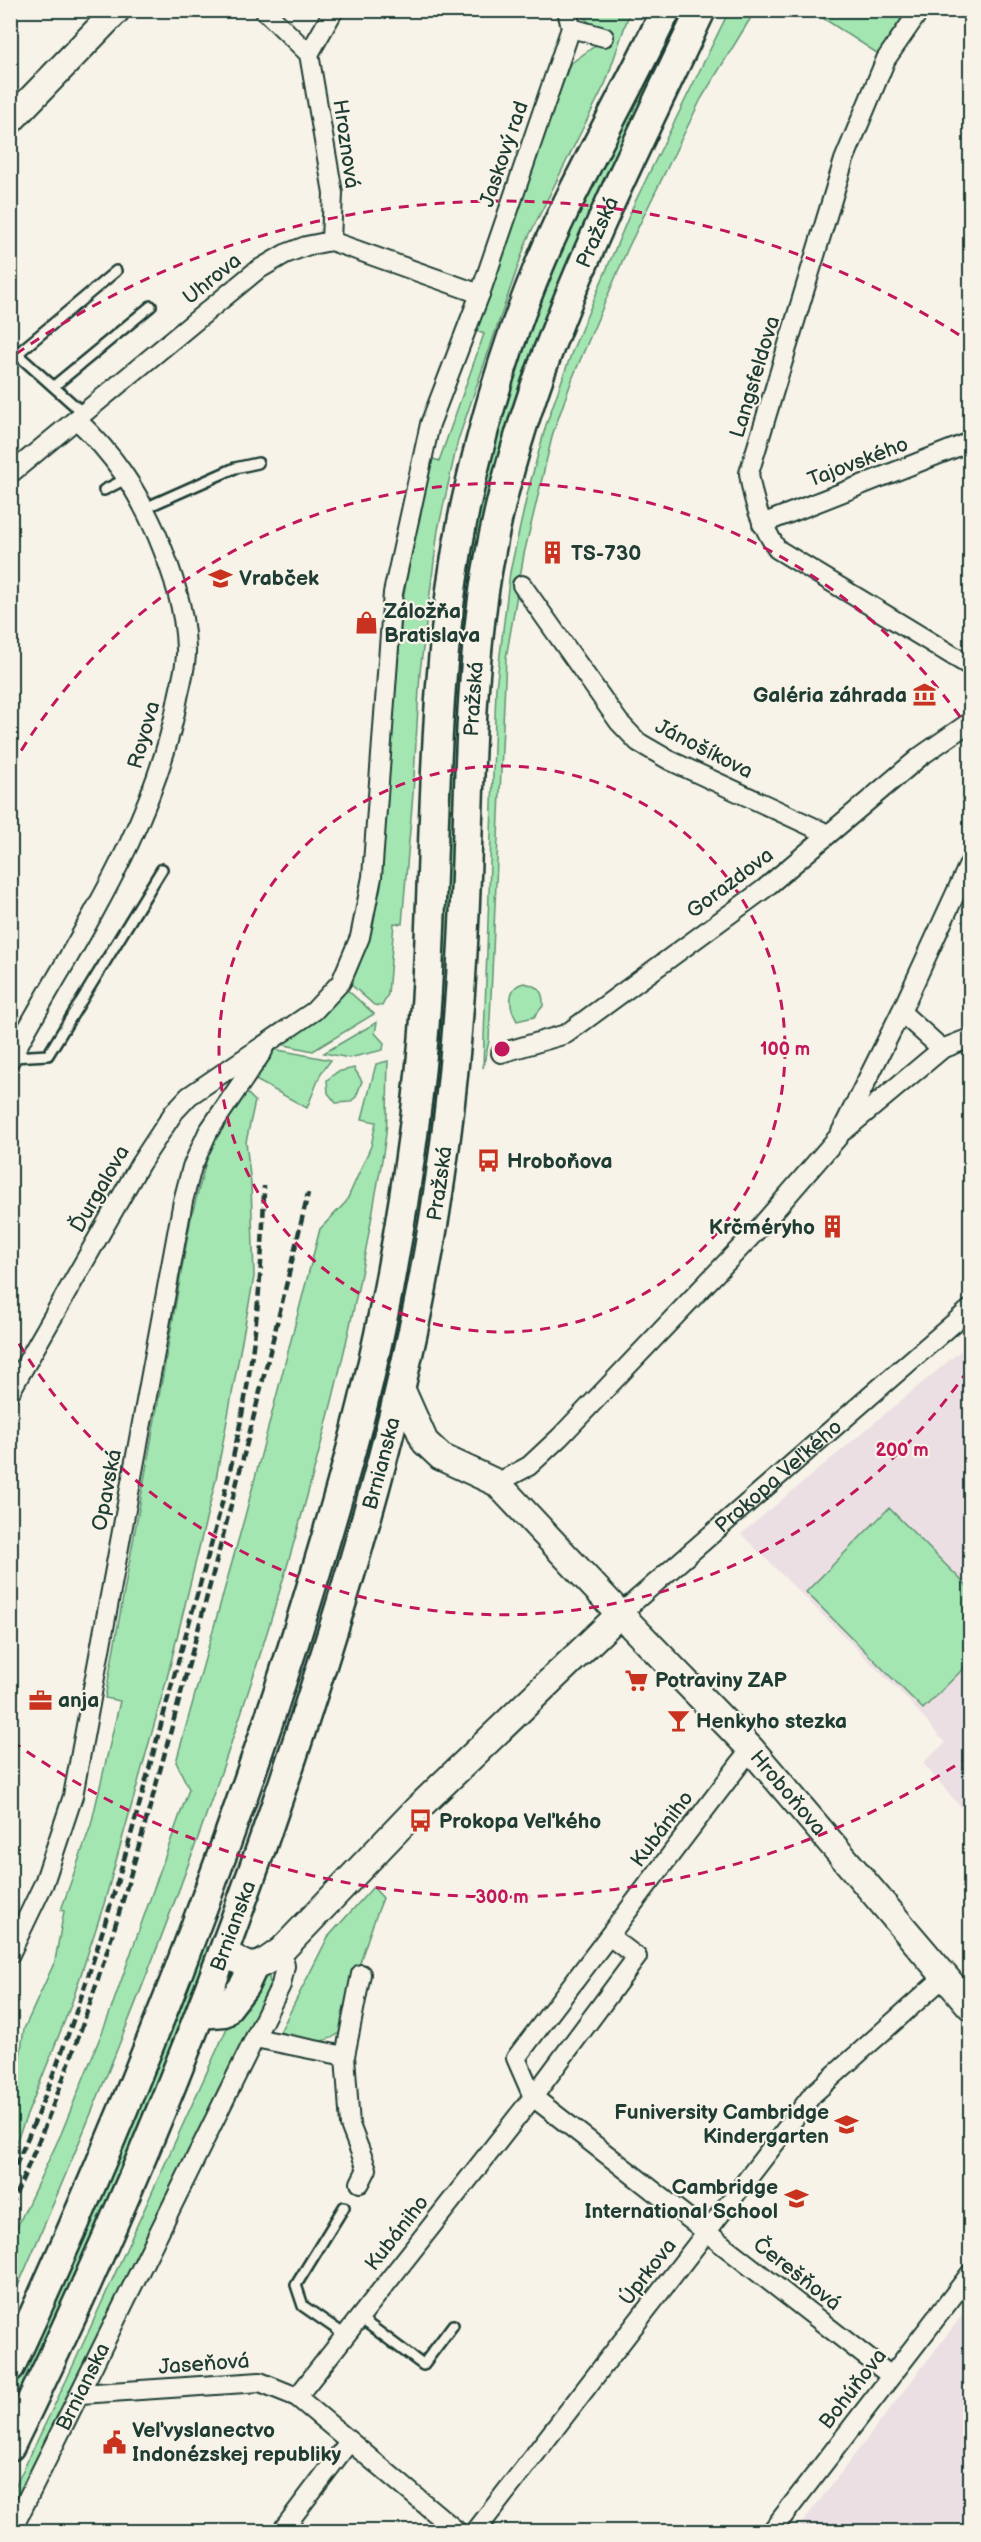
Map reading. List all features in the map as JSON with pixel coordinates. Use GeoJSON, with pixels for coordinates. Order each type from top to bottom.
{"type":"FeatureCollection","features":[{"type":"Feature","properties":{"kind":"main road","name":"Pražská"},"geometry":{"type":"LineString","coordinates":[[370,1371],[395,1254],[420,1079],[428,978],[440,690],[446,625],[466,502],[498,382],[533,283],[557,226],[666,10]]}},
{"type":"Feature","properties":{"kind":"main road","name":"Pražská"},"geometry":{"type":"LineString","coordinates":[[401,1388],[443,1176],[452,1097],[464,937],[474,686],[488,570],[502,501],[533,396],[574,289],[609,205],[701,10]]}},
{"type":"Feature","properties":{"kind":"main road","name":"Brnianska"},"geometry":{"type":"LineString","coordinates":[[10,2367],[102,2164],[201,1916],[248,1785],[306,1604],[370,1371]]}},
{"type":"Feature","properties":{"kind":"main road","name":"Brnianska"},"geometry":{"type":"LineString","coordinates":[[10,2446],[81,2298],[224,1952],[281,1792],[339,1612],[401,1388]]}},
{"type":"Feature","properties":{"kind":"main road"},"geometry":{"type":"LineString","coordinates":[[201,1916],[224,1952]]}},
{"type":"Feature","properties":{"kind":"main road"},"geometry":{"type":"LineString","coordinates":[[200,2014],[224,2012],[244,1986],[253,1967]]}},
{"type":"Feature","properties":{"kind":"street"},"geometry":{"type":"LineString","coordinates":[[10,121],[117,10]]}},
{"type":"Feature","properties":{"kind":"street"},"geometry":{"type":"LineString","coordinates":[[264,10],[309,54],[334,10]]}},
{"type":"Feature","properties":{"kind":"street","name":"Langsfeldova"},"geometry":{"type":"LineString","coordinates":[[920,10],[886,59],[841,171],[749,473],[753,501],[762,524],[777,549],[970,666]]}},
{"type":"Feature","properties":{"kind":"street","name":"Jaskový rad"},"geometry":{"type":"LineString","coordinates":[[480,294],[569,19],[604,37]]}},
{"type":"Feature","properties":{"kind":"street","name":"Hroznová"},"geometry":{"type":"LineString","coordinates":[[309,54],[333,193],[331,241]]}},
{"type":"Feature","properties":{"kind":"street"},"geometry":{"type":"LineString","coordinates":[[268,1044],[314,1011],[340,982],[365,921],[372,878],[393,592],[430,424],[480,294],[331,241]]}},
{"type":"Feature","properties":{"kind":"street","name":"Uhrova"},"geometry":{"type":"LineString","coordinates":[[10,474],[256,271],[306,246],[331,241]]}},
{"type":"Feature","properties":{"kind":"street","name":"Royova"},"geometry":{"type":"LineString","coordinates":[[11,1059],[130,843],[170,741],[187,652],[184,615],[165,554],[145,508],[128,478],[80,417]]}},
{"type":"Feature","properties":{"kind":"street","name":"Tajovského"},"geometry":{"type":"LineString","coordinates":[[762,524],[970,442]]}},
{"type":"Feature","properties":{"kind":"street","name":"Jánošíkova"},"geometry":{"type":"LineString","coordinates":[[522,585],[619,722],[638,742],[669,760],[828,834]]}},
{"type":"Feature","properties":{"kind":"street","name":"Gorazdova"},"geometry":{"type":"LineString","coordinates":[[501,1053],[566,1034],[764,889],[921,756],[970,722]]}},
{"type":"Feature","properties":{"kind":"street"},"geometry":{"type":"LineString","coordinates":[[838,1136],[901,1012],[970,862]]}},
{"type":"Feature","properties":{"kind":"street"},"geometry":{"type":"LineString","coordinates":[[901,1012],[942,1049]]}},
{"type":"Feature","properties":{"kind":"street"},"geometry":{"type":"LineString","coordinates":[[497,1483],[529,1466],[560,1437],[762,1225],[838,1136],[942,1049],[970,1038]]}},
{"type":"Feature","properties":{"kind":"street","name":"Ďurgalova"},"geometry":{"type":"LineString","coordinates":[[10,1392],[127,1187],[174,1112],[189,1096],[268,1044]]}},
{"type":"Feature","properties":{"kind":"street","name":"Opavská"},"geometry":{"type":"LineString","coordinates":[[10,1954],[41,1892],[73,1796],[181,1213],[192,1167],[208,1132],[268,1044]]}},
{"type":"Feature","properties":{"kind":"street","name":"Prokopa Veľkého"},"geometry":{"type":"LineString","coordinates":[[253,1967],[260,1967],[282,1950],[416,1810],[620,1614],[970,1310]]}},
{"type":"Feature","properties":{"kind":"street","name":"Hroboňova"},"geometry":{"type":"LineString","coordinates":[[401,1388],[420,1434],[432,1449],[459,1467],[497,1483],[751,1749],[970,2006]]}},
{"type":"Feature","properties":{"kind":"street","name":"Kubániho"},"geometry":{"type":"LineString","coordinates":[[532,2097],[516,2058],[751,1749]]}},
{"type":"Feature","properties":{"kind":"street","name":"Kubániho"},"geometry":{"type":"LineString","coordinates":[[297,2397],[532,2097],[638,1957],[609,1936]]}},
{"type":"Feature","properties":{"kind":"street","name":"Brnianska"},"geometry":{"type":"LineString","coordinates":[[11,2532],[281,1985],[285,1966],[282,1950]]}},
{"type":"Feature","properties":{"kind":"street"},"geometry":{"type":"LineString","coordinates":[[224,1952],[253,1967]]}},
{"type":"Feature","properties":{"kind":"street"},"geometry":{"type":"LineString","coordinates":[[360,2183],[367,2169],[350,2125],[345,2056],[361,1974]]}},
{"type":"Feature","properties":{"kind":"street","name":"Úprkova"},"geometry":{"type":"LineString","coordinates":[[475,2532],[813,2094],[945,1976]]}},
{"type":"Feature","properties":{"kind":"street"},"geometry":{"type":"LineString","coordinates":[[255,2038],[345,2056]]}},
{"type":"Feature","properties":{"kind":"street","name":"Čerešňová"},"geometry":{"type":"LineString","coordinates":[[532,2097],[891,2376]]}},
{"type":"Feature","properties":{"kind":"street","name":"Bohúňova"},"geometry":{"type":"LineString","coordinates":[[771,2532],[970,2274]]}},
{"type":"Feature","properties":{"kind":"street","name":"Jaseňová"},"geometry":{"type":"LineString","coordinates":[[81,2394],[260,2382],[297,2397],[458,2532]]}},
{"type":"Feature","properties":{"kind":"street"},"geometry":{"type":"LineString","coordinates":[[281,2532],[349,2442]]}},
{"type":"Feature","properties":{"kind":"lane"},"geometry":{"type":"LineString","coordinates":[[80,417],[54,386],[17,354],[116,271]]}},
{"type":"Feature","properties":{"kind":"lane"},"geometry":{"type":"LineString","coordinates":[[54,386],[151,306]]}},
{"type":"Feature","properties":{"kind":"lane"},"geometry":{"type":"LineString","coordinates":[[145,508],[236,468],[258,463]]}},
{"type":"Feature","properties":{"kind":"lane"},"geometry":{"type":"LineString","coordinates":[[104,490],[128,478]]}},
{"type":"Feature","properties":{"kind":"lane"},"geometry":{"type":"LineString","coordinates":[[11,1059],[48,1055],[162,869]]}},
{"type":"Feature","properties":{"kind":"lane"},"geometry":{"type":"LineString","coordinates":[[344,2207],[296,2285],[303,2306],[345,2335]]}},
{"type":"Feature","properties":{"kind":"lane"},"geometry":{"type":"LineString","coordinates":[[360,2318],[423,2365],[453,2325]]}},
{"type":"Feature","properties":{"kind":"shaded area"},"geometry":{"type":"Polygon","coordinates":[[[970,1343],[970,1818],[923,1763],[945,1743],[909,1701],[741,1534],[970,1343]]]}},
{"type":"Feature","properties":{"kind":"shaded area"},"geometry":{"type":"Polygon","coordinates":[[[970,2305],[970,2531],[796,2531],[970,2305]]]}},
{"type":"Feature","properties":{"kind":"green space"},"geometry":{"type":"Polygon","coordinates":[[[576,11],[630,11],[606,82],[527,240],[458,440],[438,530],[420,672],[402,924],[394,923],[388,994],[382,1006],[374,1005],[347,981],[378,885],[404,594],[428,457],[439,461],[484,334],[472,329],[570,64],[607,37],[576,11]]]}},
{"type":"Feature","properties":{"kind":"green space"},"geometry":{"type":"Polygon","coordinates":[[[679,11],[690,11],[513,417],[435,1144],[400,1333],[362,1485],[426,1151],[442,930],[457,635],[477,504],[503,411],[542,294],[573,221],[679,11]]]}},
{"type":"Feature","properties":{"kind":"green space"},"geometry":{"type":"Polygon","coordinates":[[[729,11],[755,11],[701,99],[628,248],[573,377],[553,433],[524,554],[506,658],[489,1041],[483,1068],[496,688],[510,572],[528,491],[546,425],[573,349],[634,204],[729,11]]]}},
{"type":"Feature","properties":{"kind":"green space"},"geometry":{"type":"Polygon","coordinates":[[[812,11],[920,11],[886,59],[812,11]]]}},
{"type":"Feature","properties":{"kind":"green space"},"geometry":{"type":"Polygon","coordinates":[[[524,983],[539,990],[543,1006],[534,1017],[517,1021],[512,1010],[512,993],[518,985],[524,983]]]}},
{"type":"Feature","properties":{"kind":"green space"},"geometry":{"type":"Polygon","coordinates":[[[344,987],[374,1014],[313,1051],[280,1044],[344,987]]]}},
{"type":"Feature","properties":{"kind":"green space"},"geometry":{"type":"Polygon","coordinates":[[[377,1022],[375,1033],[384,1043],[383,1050],[349,1058],[324,1053],[377,1022]]]}},
{"type":"Feature","properties":{"kind":"green space"},"geometry":{"type":"Polygon","coordinates":[[[273,1049],[331,1060],[321,1073],[307,1108],[252,1078],[273,1049]]]}},
{"type":"Feature","properties":{"kind":"green space"},"geometry":{"type":"Polygon","coordinates":[[[388,1061],[386,1133],[360,1279],[328,1417],[280,1590],[248,1694],[176,1899],[96,2102],[11,2302],[11,2240],[61,2134],[109,2015],[189,1789],[176,1762],[245,1516],[320,1229],[346,1202],[371,1146],[376,1122],[362,1119],[376,1064],[388,1061]]]}},
{"type":"Feature","properties":{"kind":"green space"},"geometry":{"type":"Polygon","coordinates":[[[354,1068],[362,1081],[356,1097],[350,1102],[336,1103],[328,1093],[327,1080],[337,1072],[354,1068]]]}},
{"type":"Feature","properties":{"kind":"green space"},"geometry":{"type":"Polygon","coordinates":[[[242,1088],[255,1101],[246,1142],[251,1184],[254,1277],[216,1479],[166,1682],[104,1904],[71,2005],[11,2155],[11,2086],[18,2070],[24,2029],[55,1961],[64,1911],[61,1910],[91,1825],[120,1701],[105,1698],[191,1218],[207,1158],[242,1088]]]}},
{"type":"Feature","properties":{"kind":"green space"},"geometry":{"type":"Polygon","coordinates":[[[889,1508],[970,1589],[970,1662],[923,1709],[806,1592],[889,1508]]]}},
{"type":"Feature","properties":{"kind":"green space"},"geometry":{"type":"Polygon","coordinates":[[[373,1887],[383,1898],[369,1935],[341,2031],[331,2038],[317,2041],[301,2040],[280,2032],[328,1937],[373,1887]]]}},
{"type":"Feature","properties":{"kind":"green space"},"geometry":{"type":"Polygon","coordinates":[[[203,1943],[210,1952],[102,2220],[11,2419],[11,2396],[81,2243],[203,1943]]]}},
{"type":"Feature","properties":{"kind":"green space"},"geometry":{"type":"Polygon","coordinates":[[[262,1977],[269,1977],[270,1984],[257,2012],[11,2514],[11,2495],[66,2381],[237,2006],[262,1977]]]}},
{"type":"Feature","properties":{"kind":"railway"},"geometry":{"type":"LineString","coordinates":[[10,2178],[58,2062],[99,1943],[231,1467],[240,1427],[254,1337],[264,1186]]}},
{"type":"Feature","properties":{"kind":"railway"},"geometry":{"type":"LineString","coordinates":[[10,2207],[37,2144],[85,2018],[126,1889],[231,1506],[308,1193]]}},
{"type":"Feature","properties":{"kind":"place","name":"TS-730"},"geometry":{"type":"Point","coordinates":[553,553]}},
{"type":"Feature","properties":{"kind":"place","name":"Vrabček"},"geometry":{"type":"Point","coordinates":[221,578]}},
{"type":"Feature","properties":{"kind":"place","name":"Záložňa Bratislava"},"geometry":{"type":"Point","coordinates":[366,623]}},
{"type":"Feature","properties":{"kind":"place","name":"Galéria záhrada"},"geometry":{"type":"Point","coordinates":[925,695]}},
{"type":"Feature","properties":{"kind":"place","name":"Hroboňova"},"geometry":{"type":"Point","coordinates":[489,1161]}},
{"type":"Feature","properties":{"kind":"place","name":"Krčméryho"},"geometry":{"type":"Point","coordinates":[833,1227]}},
{"type":"Feature","properties":{"kind":"place","name":"Potraviny ZAP"},"geometry":{"type":"Point","coordinates":[637,1680]}},
{"type":"Feature","properties":{"kind":"place","name":"anja"},"geometry":{"type":"Point","coordinates":[40,1700]}},
{"type":"Feature","properties":{"kind":"place","name":"Henkyho stezka"},"geometry":{"type":"Point","coordinates":[678,1721]}},
{"type":"Feature","properties":{"kind":"place","name":"Prokopa Veľkého"},"geometry":{"type":"Point","coordinates":[421,1821]}},
{"type":"Feature","properties":{"kind":"place","name":"Funiversity Cambridge Kindergarten"},"geometry":{"type":"Point","coordinates":[847,2124]}},
{"type":"Feature","properties":{"kind":"place","name":"Cambridge International School"},"geometry":{"type":"Point","coordinates":[796,2199]}},
{"type":"Feature","properties":{"kind":"place","name":"Veľvyslanectvo Indonézskej republiky"},"geometry":{"type":"Point","coordinates":[114,2442]}}]}
